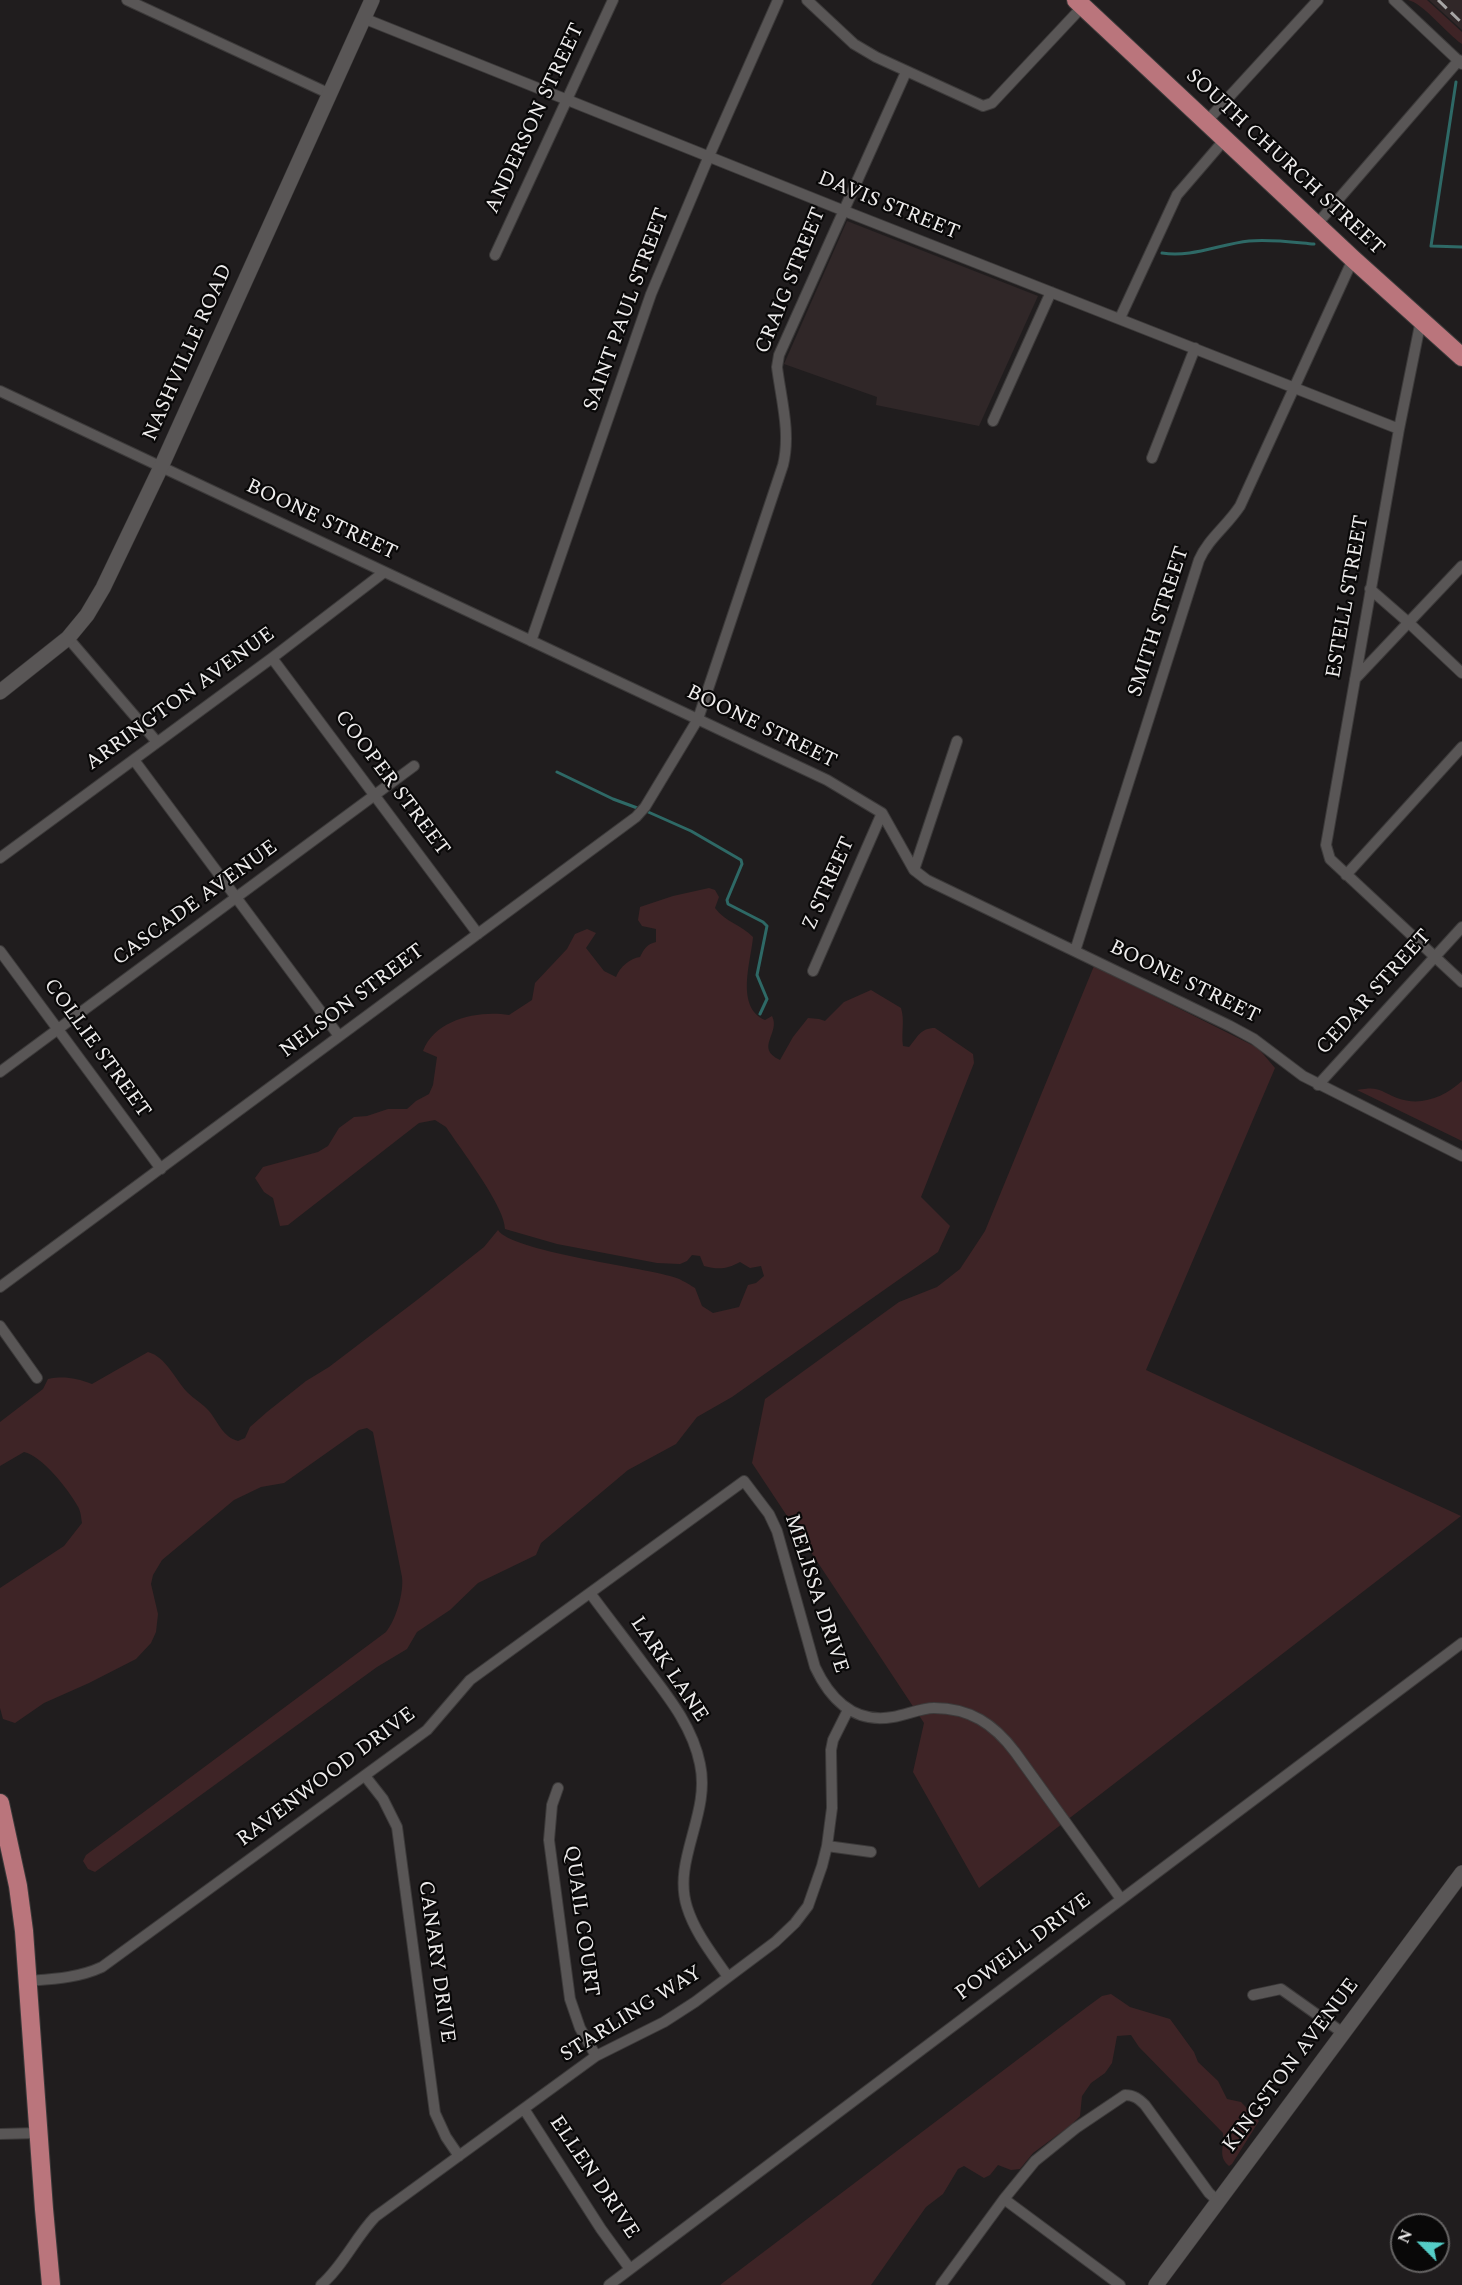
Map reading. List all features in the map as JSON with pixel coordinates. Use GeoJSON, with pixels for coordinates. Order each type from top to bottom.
{"type":"FeatureCollection","features":[{"type":"Feature","properties":{"kind":"main road","name":"NASHVILLE ROAD"},"geometry":{"type":"LineString","coordinates":[[0,692],[68,638],[87,615],[103,588],[161,467],[372,0]]}},
{"type":"Feature","properties":{"kind":"main road","name":"SOUTH CHURCH STREET"},"geometry":{"type":"LineString","coordinates":[[1079,3],[1353,259],[1462,357]]}},
{"type":"Feature","properties":{"kind":"main road"},"geometry":{"type":"LineString","coordinates":[[0,1803],[18,1886],[28,1981],[51,2285]]}},
{"type":"Feature","properties":{"kind":"main road","name":"KINGSTON AVENUE"},"geometry":{"type":"LineString","coordinates":[[1156,2285],[1462,1873]]}},
{"type":"Feature","properties":{"kind":"street"},"geometry":{"type":"LineString","coordinates":[[127,0],[330,93]]}},
{"type":"Feature","properties":{"kind":"street","name":"ANDERSON STREET"},"geometry":{"type":"LineString","coordinates":[[495,255],[613,0]]}},
{"type":"Feature","properties":{"kind":"street","name":"SAINT PAUL STREET"},"geometry":{"type":"LineString","coordinates":[[531,641],[651,294],[778,0]]}},
{"type":"Feature","properties":{"kind":"street"},"geometry":{"type":"LineString","coordinates":[[807,0],[855,44],[906,72],[983,106],[992,104],[1079,3]]}},
{"type":"Feature","properties":{"kind":"street"},"geometry":{"type":"LineString","coordinates":[[1207,121],[1318,0]]}},
{"type":"Feature","properties":{"kind":"street"},"geometry":{"type":"LineString","coordinates":[[1317,224],[1460,62],[1394,0]]}},
{"type":"Feature","properties":{"kind":"street","name":"DAVIS STREET"},"geometry":{"type":"LineString","coordinates":[[363,18],[1398,429]]}},
{"type":"Feature","properties":{"kind":"street","name":"CRAIG STREET"},"geometry":{"type":"LineString","coordinates":[[698,719],[787,450],[777,367],[779,356],[842,210],[906,72]]}},
{"type":"Feature","properties":{"kind":"street"},"geometry":{"type":"LineString","coordinates":[[1120,318],[1173,202],[1226,138]]}},
{"type":"Feature","properties":{"kind":"street","name":"SMITH STREET"},"geometry":{"type":"LineString","coordinates":[[1075,951],[1206,545],[1231,520],[1240,506],[1353,259]]}},
{"type":"Feature","properties":{"kind":"street"},"geometry":{"type":"LineString","coordinates":[[993,421],[1051,292]]}},
{"type":"Feature","properties":{"kind":"street","name":"ESTELL STREET"},"geometry":{"type":"LineString","coordinates":[[1421,320],[1398,429],[1326,845],[1330,859],[1462,982]]}},
{"type":"Feature","properties":{"kind":"street"},"geometry":{"type":"LineString","coordinates":[[1152,459],[1195,348]]}},
{"type":"Feature","properties":{"kind":"street","name":"BOONE STREET"},"geometry":{"type":"LineString","coordinates":[[0,391],[827,780],[882,813],[914,870],[927,880],[1254,1039],[1318,1085],[1462,1156]]}},
{"type":"Feature","properties":{"kind":"street"},"geometry":{"type":"LineString","coordinates":[[1355,679],[1462,566]]}},
{"type":"Feature","properties":{"kind":"street","name":"ARRINGTON AVENUE"},"geometry":{"type":"LineString","coordinates":[[0,858],[272,658],[383,573]]}},
{"type":"Feature","properties":{"kind":"street"},"geometry":{"type":"LineString","coordinates":[[1370,589],[1409,622],[1462,673]]}},
{"type":"Feature","properties":{"kind":"street"},"geometry":{"type":"LineString","coordinates":[[68,638],[157,742]]}},
{"type":"Feature","properties":{"kind":"street","name":"COOPER STREET"},"geometry":{"type":"LineString","coordinates":[[272,658],[478,934]]}},
{"type":"Feature","properties":{"kind":"street","name":"NELSON STREET"},"geometry":{"type":"LineString","coordinates":[[0,1287],[636,817],[653,795],[698,719]]}},
{"type":"Feature","properties":{"kind":"street"},"geometry":{"type":"LineString","coordinates":[[914,870],[957,741]]}},
{"type":"Feature","properties":{"kind":"street"},"geometry":{"type":"LineString","coordinates":[[1346,875],[1462,747]]}},
{"type":"Feature","properties":{"kind":"street"},"geometry":{"type":"LineString","coordinates":[[134,759],[339,1036]]}},
{"type":"Feature","properties":{"kind":"street","name":"CASCADE AVENUE"},"geometry":{"type":"LineString","coordinates":[[0,1072],[236,897],[376,797],[414,766]]}},
{"type":"Feature","properties":{"kind":"street","name":"Z STREET"},"geometry":{"type":"LineString","coordinates":[[813,971],[882,813]]}},
{"type":"Feature","properties":{"kind":"street","name":"CEDAR STREET"},"geometry":{"type":"LineString","coordinates":[[1318,1085],[1462,927]]}},
{"type":"Feature","properties":{"kind":"street","name":"COLLIE STREET"},"geometry":{"type":"LineString","coordinates":[[0,951],[161,1169]]}},
{"type":"Feature","properties":{"kind":"street"},"geometry":{"type":"LineString","coordinates":[[0,1326],[37,1377]]}},
{"type":"Feature","properties":{"kind":"street","name":"RAVENWOOD DRIVE"},"geometry":{"type":"LineString","coordinates":[[28,1981],[86,1975],[102,1967],[427,1730],[470,1680],[744,1481]]}},
{"type":"Feature","properties":{"kind":"street","name":"MELISSA DRIVE"},"geometry":{"type":"LineString","coordinates":[[744,1481],[763,1505],[777,1531],[815,1667],[824,1686],[836,1700],[848,1710],[872,1718],[890,1718],[931,1708],[952,1710],[989,1724],[1003,1736],[1121,1899]]}},
{"type":"Feature","properties":{"kind":"street","name":"LARK LANE"},"geometry":{"type":"LineString","coordinates":[[590,1593],[668,1696],[688,1729],[695,1746],[703,1786],[701,1807],[684,1869],[686,1905],[694,1925],[728,1977]]}},
{"type":"Feature","properties":{"kind":"street","name":"POWELL DRIVE"},"geometry":{"type":"LineString","coordinates":[[609,2285],[1462,1643]]}},
{"type":"Feature","properties":{"kind":"street","name":"STARLING WAY"},"geometry":{"type":"LineString","coordinates":[[321,2285],[337,2268],[362,2231],[375,2217],[596,2056],[664,2022],[728,1977],[775,1942],[802,1915],[817,1885],[827,1846],[832,1808],[831,1750],[833,1740],[848,1710]]}},
{"type":"Feature","properties":{"kind":"street","name":"CANARY DRIVE"},"geometry":{"type":"LineString","coordinates":[[365,1776],[383,1799],[398,1827],[435,2114],[446,2137],[459,2156]]}},
{"type":"Feature","properties":{"kind":"street","name":"QUAIL COURT"},"geometry":{"type":"LineString","coordinates":[[558,1788],[552,1805],[549,1840],[570,1998],[580,2028],[596,2056]]}},
{"type":"Feature","properties":{"kind":"street"},"geometry":{"type":"LineString","coordinates":[[827,1846],[871,1852]]}},
{"type":"Feature","properties":{"kind":"street"},"geometry":{"type":"LineString","coordinates":[[1253,1995],[1281,1989],[1344,2033]]}},
{"type":"Feature","properties":{"kind":"street"},"geometry":{"type":"LineString","coordinates":[[941,2285],[1035,2161],[1125,2095],[1131,2095],[1145,2105],[1209,2193],[1218,2201]]}},
{"type":"Feature","properties":{"kind":"street","name":"ELLEN DRIVE"},"geometry":{"type":"LineString","coordinates":[[524,2109],[601,2229],[630,2269]]}},
{"type":"Feature","properties":{"kind":"street"},"geometry":{"type":"LineString","coordinates":[[0,2134],[38,2133]]}},
{"type":"Feature","properties":{"kind":"street"},"geometry":{"type":"LineString","coordinates":[[1004,2199],[1120,2285]]}},
{"type":"Feature","properties":{"kind":"shaded area"},"geometry":{"type":"Polygon","coordinates":[[[1408,0],[1427,0],[1462,32],[1462,44],[1421,7],[1408,0]]]}},
{"type":"Feature","properties":{"kind":"shaded area"},"geometry":{"type":"Polygon","coordinates":[[[1429,0],[1462,0],[1462,30],[1429,0]]]}},
{"type":"Feature","properties":{"kind":"shaded area"},"geometry":{"type":"Polygon","coordinates":[[[847,221],[1038,296],[979,426],[876,405],[877,397],[784,364],[847,221]]]}},
{"type":"Feature","properties":{"kind":"shaded area"},"geometry":{"type":"Polygon","coordinates":[[[709,888],[715,890],[719,897],[715,908],[719,913],[753,937],[747,995],[756,1014],[765,1020],[772,1016],[774,1022],[768,1045],[773,1055],[780,1060],[793,1037],[808,1018],[825,1021],[844,1002],[871,990],[901,1008],[903,1046],[909,1047],[923,1031],[935,1028],[973,1054],[974,1063],[921,1197],[950,1226],[938,1252],[732,1397],[697,1417],[676,1444],[628,1470],[541,1543],[536,1555],[478,1583],[450,1610],[417,1632],[407,1649],[377,1667],[95,1872],[88,1869],[83,1861],[86,1855],[386,1632],[398,1606],[402,1577],[373,1432],[367,1428],[359,1430],[284,1483],[261,1487],[234,1500],[162,1560],[153,1575],[151,1584],[158,1614],[156,1632],[151,1643],[136,1659],[44,1703],[15,1723],[3,1719],[0,1708],[0,1588],[64,1546],[82,1523],[73,1498],[54,1474],[39,1460],[24,1452],[0,1466],[0,1422],[43,1389],[48,1379],[70,1378],[92,1384],[148,1352],[165,1363],[187,1392],[209,1411],[225,1433],[238,1441],[245,1438],[250,1427],[267,1412],[306,1381],[329,1367],[484,1247],[498,1230],[508,1238],[526,1245],[577,1258],[677,1278],[695,1288],[702,1306],[713,1313],[739,1307],[748,1285],[756,1283],[764,1276],[761,1266],[750,1268],[740,1262],[723,1268],[714,1268],[704,1266],[700,1256],[692,1255],[680,1264],[657,1263],[557,1244],[505,1229],[498,1207],[481,1178],[446,1127],[435,1120],[419,1123],[288,1225],[280,1226],[273,1198],[264,1192],[255,1178],[263,1167],[318,1152],[328,1146],[339,1128],[354,1117],[367,1116],[388,1109],[407,1109],[429,1094],[433,1085],[437,1057],[423,1051],[437,1031],[459,1019],[472,1016],[509,1015],[532,1000],[535,983],[567,949],[575,934],[587,929],[596,933],[586,948],[604,971],[616,977],[626,964],[640,957],[646,947],[656,942],[656,929],[642,926],[638,920],[640,907],[673,896],[709,888]]]}},
{"type":"Feature","properties":{"kind":"shaded area"},"geometry":{"type":"Polygon","coordinates":[[[1094,966],[1258,1048],[1275,1068],[1146,1370],[1461,1516],[979,1888],[913,1772],[924,1723],[752,1463],[765,1399],[899,1302],[937,1287],[960,1269],[985,1231],[1094,966]]]}},
{"type":"Feature","properties":{"kind":"shaded area"},"geometry":{"type":"Polygon","coordinates":[[[1462,1081],[1462,1141],[1357,1090],[1374,1089],[1406,1101],[1423,1101],[1448,1092],[1462,1081]]]}},
{"type":"Feature","properties":{"kind":"shaded area"},"geometry":{"type":"Polygon","coordinates":[[[1111,1994],[1130,2007],[1170,2019],[1194,2052],[1198,2062],[1218,2081],[1227,2099],[1241,2102],[1259,2121],[1232,2164],[1229,2166],[1223,2158],[1223,2133],[1139,2047],[1131,2035],[1117,2036],[1112,2063],[1105,2073],[1091,2083],[1082,2096],[1080,2116],[1033,2153],[1020,2169],[1011,2170],[998,2165],[990,2175],[984,2178],[964,2166],[958,2169],[943,2194],[926,2207],[871,2285],[720,2285],[1087,2007],[1102,1996],[1111,1994]]]}},
{"type":"Feature","properties":{"kind":"waterway"},"geometry":{"type":"LineString","coordinates":[[1456,82],[1431,246],[1462,247]]}},
{"type":"Feature","properties":{"kind":"waterway"},"geometry":{"type":"LineString","coordinates":[[1162,253],[1184,254],[1257,240],[1314,244]]}},
{"type":"Feature","properties":{"kind":"waterway"},"geometry":{"type":"LineString","coordinates":[[557,772],[613,799],[640,809]]}},
{"type":"Feature","properties":{"kind":"waterway"},"geometry":{"type":"LineString","coordinates":[[646,811],[691,831],[741,860],[742,864],[727,900],[728,904],[767,926],[757,975],[767,999],[760,1014]]}},
{"type":"Feature","properties":{"kind":"railway"},"geometry":{"type":"LineString","coordinates":[[1438,0],[1462,23]]}}]}
